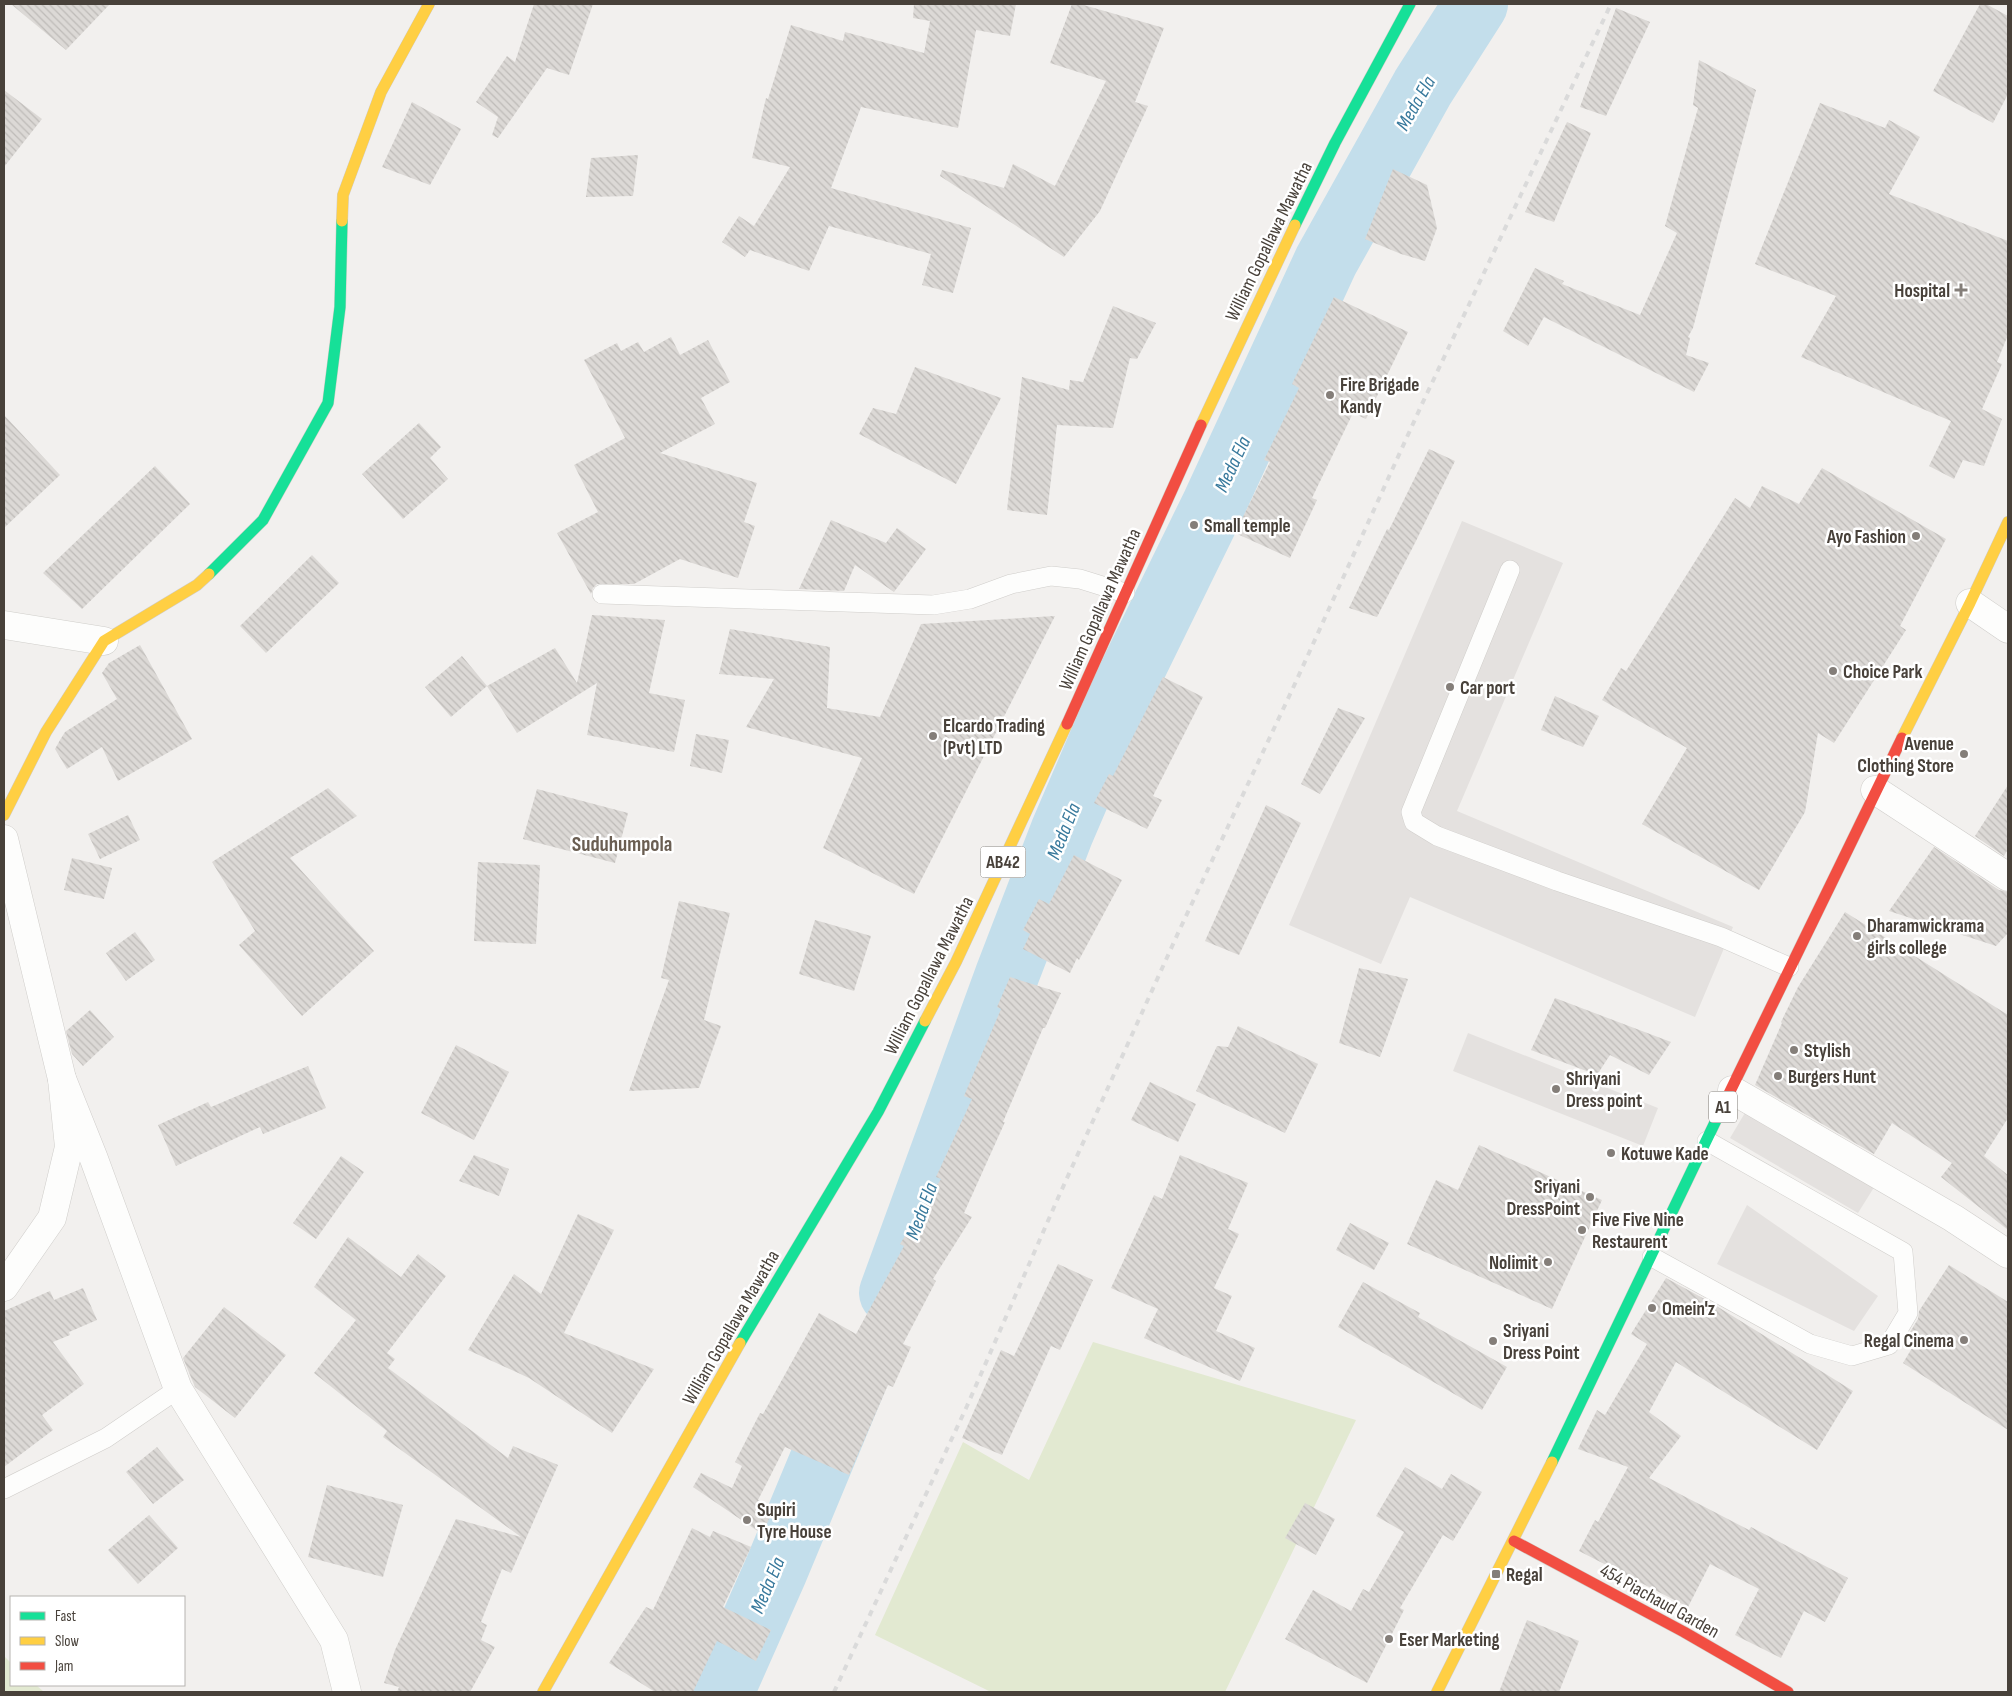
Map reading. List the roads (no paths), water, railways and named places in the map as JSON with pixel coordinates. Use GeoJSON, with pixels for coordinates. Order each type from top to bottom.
{"type":"FeatureCollection","features":[{"type":"Feature","properties":{"kind":"main road"},"geometry":{"type":"LineString","coordinates":[[4,816],[46,732],[104,641],[197,585],[263,520],[328,403],[340,307],[343,195],[381,92],[429,4]]}},
{"type":"Feature","properties":{"kind":"main road","name":"William Gopallawa Mawatha"},"geometry":{"type":"LineString","coordinates":[[543,1692],[709,1396],[878,1112],[956,962],[1042,781],[1268,279],[1335,143],[1410,4]]}},
{"type":"Feature","properties":{"kind":"main road","name":"A1"},"geometry":{"type":"LineString","coordinates":[[1437,1692],[1514,1541],[1875,790],[1970,603],[2008,522]]}},
{"type":"Feature","properties":{"kind":"main road","name":"454 Piachaud Garden"},"geometry":{"type":"LineString","coordinates":[[1514,1541],[1684,1632],[1788,1692]]}},
{"type":"Feature","properties":{"kind":"street"},"geometry":{"type":"LineString","coordinates":[[1970,603],[2008,629]]}},
{"type":"Feature","properties":{"kind":"street"},"geometry":{"type":"LineString","coordinates":[[4,625],[104,641]]}},
{"type":"Feature","properties":{"kind":"street"},"geometry":{"type":"LineString","coordinates":[[1875,790],[2008,876]]}},
{"type":"Feature","properties":{"kind":"street"},"geometry":{"type":"LineString","coordinates":[[4,840],[62,1079],[69,1147],[52,1218],[4,1286]]}},
{"type":"Feature","properties":{"kind":"street"},"geometry":{"type":"LineString","coordinates":[[62,1079],[94,1159],[178,1389],[334,1640],[347,1692]]}},
{"type":"Feature","properties":{"kind":"street"},"geometry":{"type":"LineString","coordinates":[[1732,1090],[1953,1218],[2008,1254]]}},
{"type":"Feature","properties":{"kind":"lane"},"geometry":{"type":"LineString","coordinates":[[1510,570],[1411,812],[1414,822],[1437,836],[1556,881],[1721,936],[1790,967]]}},
{"type":"Feature","properties":{"kind":"lane"},"geometry":{"type":"LineString","coordinates":[[602,594],[933,605],[970,598],[1011,584],[1051,576],[1080,579],[1125,593]]}},
{"type":"Feature","properties":{"kind":"lane"},"geometry":{"type":"LineString","coordinates":[[1652,1257],[1810,1344],[1852,1356],[1889,1345],[1908,1313],[1903,1252],[1707,1141]]}},
{"type":"Feature","properties":{"kind":"lane"},"geometry":{"type":"LineString","coordinates":[[4,1489],[106,1438],[178,1389]]}},
{"type":"Feature","properties":{"kind":"waterway","name":"Meda Ela"},"geometry":{"type":"LineString","coordinates":[[891,1293],[1007,975],[1062,832],[1123,690],[1214,504],[1326,261],[1423,87],[1476,4]]}},
{"type":"Feature","properties":{"kind":"waterway","name":"Meda Ela"},"geometry":{"type":"LineString","coordinates":[[722,1692],[776,1570],[855,1380]]}},
{"type":"Feature","properties":{"kind":"railway"},"geometry":{"type":"LineString","coordinates":[[834,1692],[967,1406],[1058,1198],[1179,931],[1293,688],[1422,404],[1611,4]]}},
{"type":"Feature","properties":{"kind":"place","name":"Hospital"},"geometry":{"type":"Point","coordinates":[1961,290]}},
{"type":"Feature","properties":{"kind":"place","name":"Fire Brigade Kandy"},"geometry":{"type":"Point","coordinates":[1330,395]}},
{"type":"Feature","properties":{"kind":"place","name":"Small temple"},"geometry":{"type":"Point","coordinates":[1194,525]}},
{"type":"Feature","properties":{"kind":"place","name":"Ayo Fashion"},"geometry":{"type":"Point","coordinates":[1916,536]}},
{"type":"Feature","properties":{"kind":"place","name":"Choice Park"},"geometry":{"type":"Point","coordinates":[1833,671]}},
{"type":"Feature","properties":{"kind":"place","name":"Car port"},"geometry":{"type":"Point","coordinates":[1450,687]}},
{"type":"Feature","properties":{"kind":"place","name":"Elcardo Trading (Pvt) LTD"},"geometry":{"type":"Point","coordinates":[933,736]}},
{"type":"Feature","properties":{"kind":"place","name":"Avenue Clothing Store"},"geometry":{"type":"Point","coordinates":[1964,754]}},
{"type":"Feature","properties":{"kind":"place","name":"Dharamwickrama girls college"},"geometry":{"type":"Point","coordinates":[1857,936]}},
{"type":"Feature","properties":{"kind":"place","name":"Stylish"},"geometry":{"type":"Point","coordinates":[1794,1050]}},
{"type":"Feature","properties":{"kind":"place","name":"Burgers Hunt"},"geometry":{"type":"Point","coordinates":[1778,1076]}},
{"type":"Feature","properties":{"kind":"place","name":"Shriyani Dress point"},"geometry":{"type":"Point","coordinates":[1556,1089]}},
{"type":"Feature","properties":{"kind":"place","name":"Kotuwe Kade"},"geometry":{"type":"Point","coordinates":[1611,1153]}},
{"type":"Feature","properties":{"kind":"place","name":"Sriyani DressPoint"},"geometry":{"type":"Point","coordinates":[1590,1197]}},
{"type":"Feature","properties":{"kind":"place","name":"Five Five Nine Restaurent"},"geometry":{"type":"Point","coordinates":[1582,1230]}},
{"type":"Feature","properties":{"kind":"place","name":"Nolimit"},"geometry":{"type":"Point","coordinates":[1548,1262]}},
{"type":"Feature","properties":{"kind":"place","name":"Omein'z"},"geometry":{"type":"Point","coordinates":[1652,1308]}},
{"type":"Feature","properties":{"kind":"place","name":"Regal Cinema"},"geometry":{"type":"Point","coordinates":[1964,1340]}},
{"type":"Feature","properties":{"kind":"place","name":"Sriyani Dress Point"},"geometry":{"type":"Point","coordinates":[1493,1341]}},
{"type":"Feature","properties":{"kind":"place","name":"Supiri Tyre House"},"geometry":{"type":"Point","coordinates":[747,1520]}},
{"type":"Feature","properties":{"kind":"place","name":"Regal"},"geometry":{"type":"Point","coordinates":[1496,1574]}},
{"type":"Feature","properties":{"kind":"place","name":"Eser Marketing"},"geometry":{"type":"Point","coordinates":[1389,1639]}},
{"type":"Feature","properties":{"kind":"district","name":"Suduhumpola"},"geometry":{"type":"Point","coordinates":[622,844]}}]}
